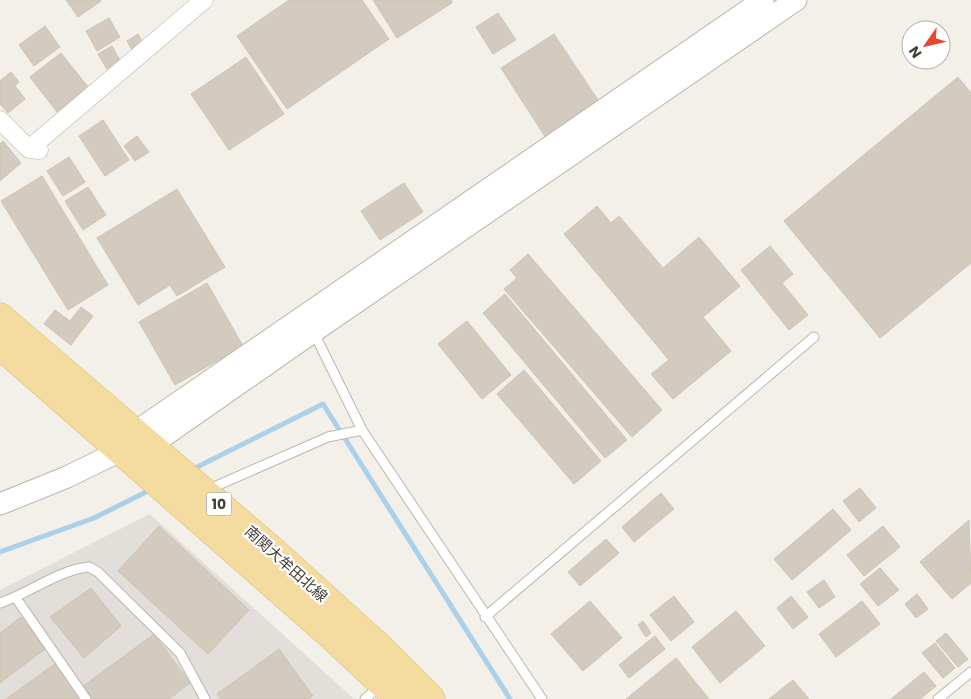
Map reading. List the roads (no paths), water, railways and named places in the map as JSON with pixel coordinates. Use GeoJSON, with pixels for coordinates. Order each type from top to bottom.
{"type":"FeatureCollection","features":[{"type":"Feature","properties":{"kind":"main road","name":"南関大牟田北線"},"geometry":{"type":"LineString","coordinates":[[0,317],[389,684],[431,699]]}},
{"type":"Feature","properties":{"kind":"main road","name":"南関大牟田北線"},"geometry":{"type":"LineString","coordinates":[[0,345],[204,491],[389,684]]}},
{"type":"Feature","properties":{"kind":"street"},"geometry":{"type":"LineString","coordinates":[[0,120],[34,149],[204,0]]}},
{"type":"Feature","properties":{"kind":"street"},"geometry":{"type":"LineString","coordinates":[[309,324],[763,0]]}},
{"type":"Feature","properties":{"kind":"street"},"geometry":{"type":"LineString","coordinates":[[0,504],[67,477],[135,443],[309,324],[796,0]]}},
{"type":"Feature","properties":{"kind":"lane"},"geometry":{"type":"LineString","coordinates":[[309,324],[362,430],[485,617],[542,699]]}},
{"type":"Feature","properties":{"kind":"lane"},"geometry":{"type":"LineString","coordinates":[[485,617],[814,337]]}},
{"type":"Feature","properties":{"kind":"lane"},"geometry":{"type":"LineString","coordinates":[[204,491],[328,437],[362,430]]}},
{"type":"Feature","properties":{"kind":"lane"},"geometry":{"type":"LineString","coordinates":[[0,603],[16,598],[67,572],[89,567],[98,572],[180,652],[205,699]]}},
{"type":"Feature","properties":{"kind":"lane"},"geometry":{"type":"LineString","coordinates":[[16,598],[86,699]]}},
{"type":"Feature","properties":{"kind":"lane"},"geometry":{"type":"LineString","coordinates":[[938,699],[971,672]]}},
{"type":"Feature","properties":{"kind":"waterway"},"geometry":{"type":"LineString","coordinates":[[191,470],[323,404],[510,699]]}},
{"type":"Feature","properties":{"kind":"waterway"},"geometry":{"type":"LineString","coordinates":[[0,552],[94,518],[152,489]]}}]}
